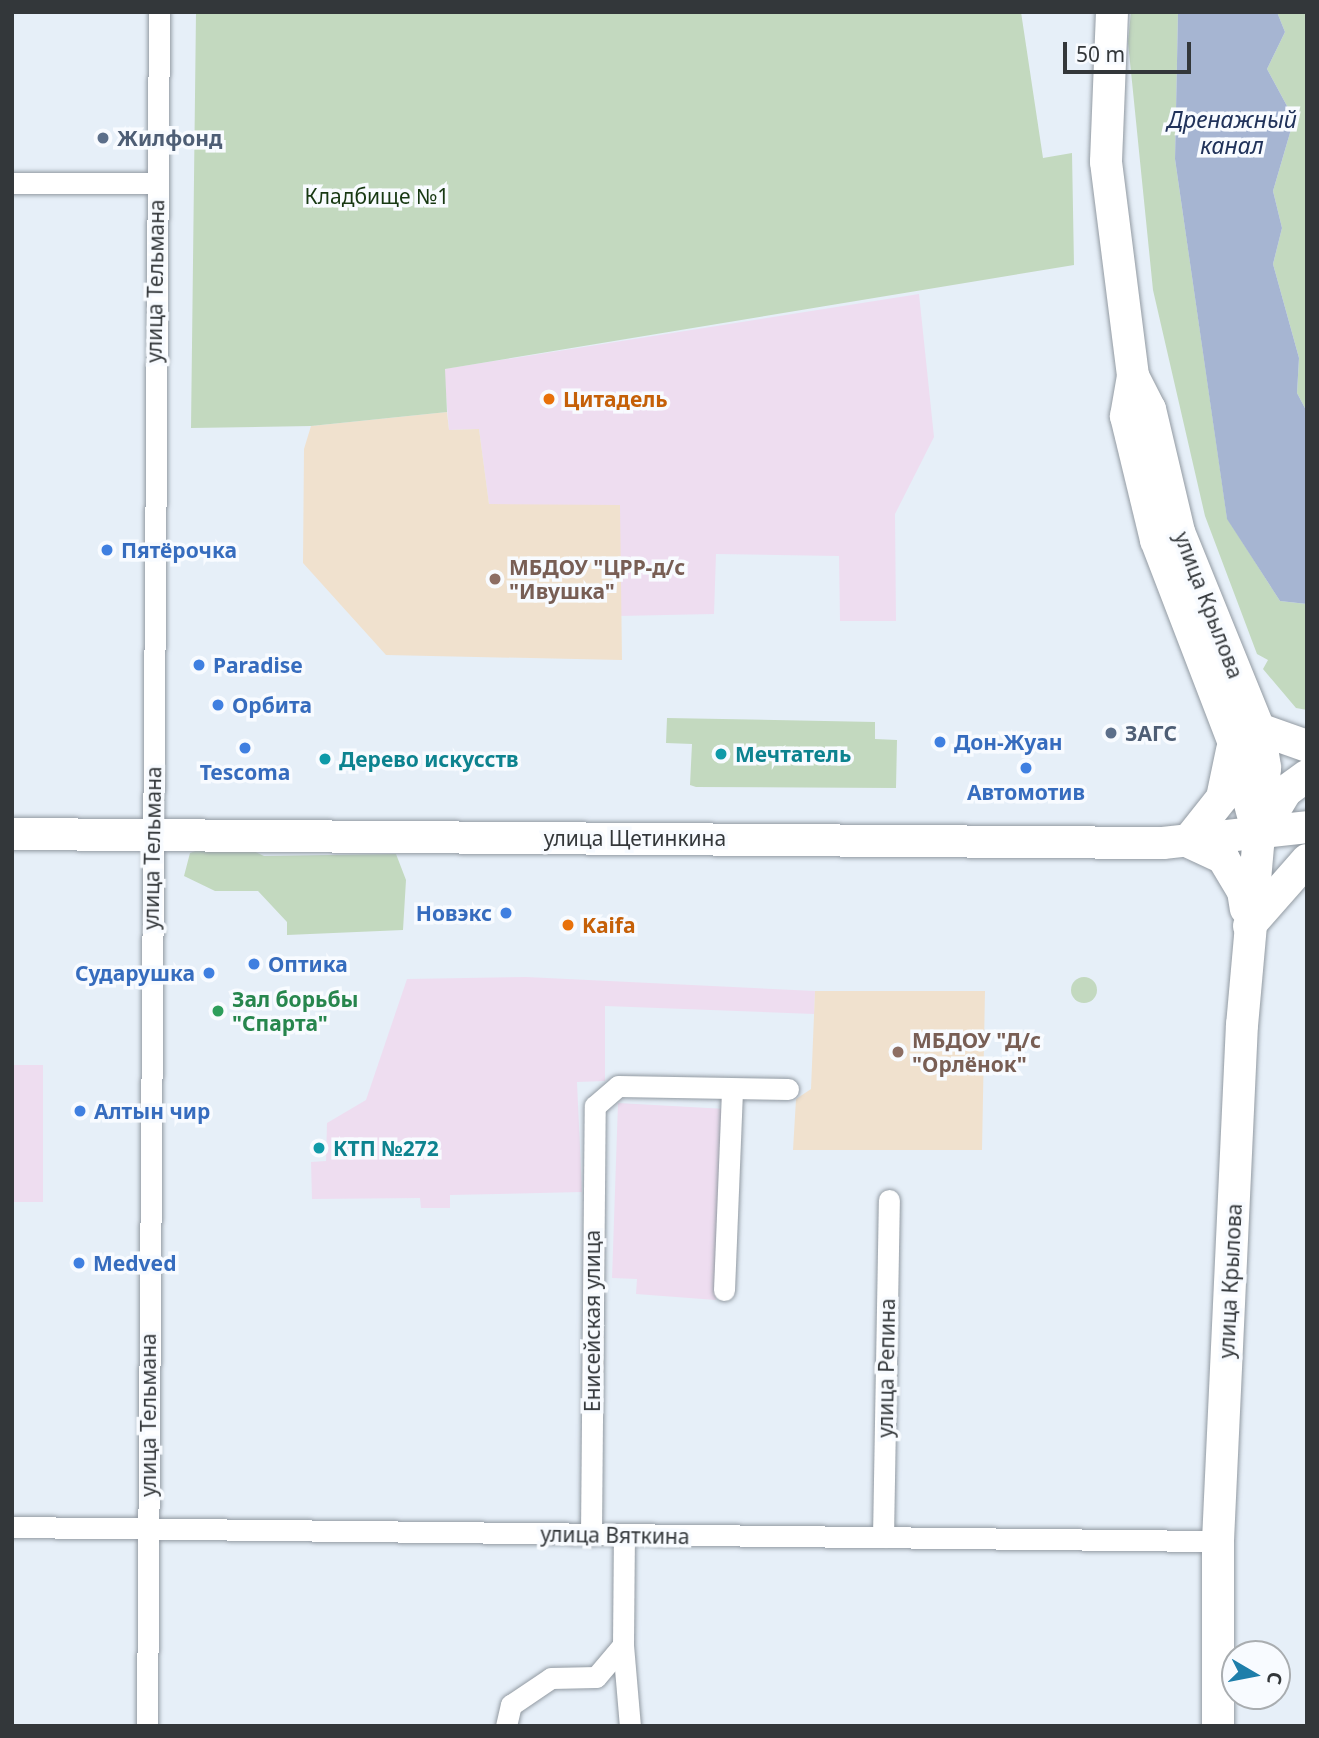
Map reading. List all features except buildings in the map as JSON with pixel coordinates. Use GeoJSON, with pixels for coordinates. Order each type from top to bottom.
{"type":"FeatureCollection","features":[{"type":"Feature","properties":{"kind":"main road","name":"улица Крылова"},"geometry":{"type":"LineString","coordinates":[[1112,12],[1107,162],[1133,376],[1126,416],[1156,540],[1246,735],[1258,836],[1248,927],[1218,1541],[1217,1726]]}},
{"type":"Feature","properties":{"kind":"main road"},"geometry":{"type":"LineString","coordinates":[[1248,927],[1235,873],[1210,849],[1188,841],[1222,798],[1246,735],[1307,746]]}},
{"type":"Feature","properties":{"kind":"main road"},"geometry":{"type":"LineString","coordinates":[[1258,836],[1286,791],[1307,776]]}},
{"type":"Feature","properties":{"kind":"main road","name":"улица Щетинкина"},"geometry":{"type":"LineString","coordinates":[[12,834],[152,832],[1188,841],[1258,836],[1307,827]]}},
{"type":"Feature","properties":{"kind":"main road"},"geometry":{"type":"LineString","coordinates":[[1248,927],[1307,860]]}},
{"type":"Feature","properties":{"kind":"street","name":"улица Тельмана"},"geometry":{"type":"LineString","coordinates":[[147,1726],[159,12]]}},
{"type":"Feature","properties":{"kind":"street"},"geometry":{"type":"LineString","coordinates":[[12,183],[157,183]]}},
{"type":"Feature","properties":{"kind":"street","name":"Енисейская улица"},"geometry":{"type":"LineString","coordinates":[[591,1535],[595,1107],[618,1086],[732,1088]]}},
{"type":"Feature","properties":{"kind":"street"},"geometry":{"type":"LineString","coordinates":[[724,1290],[732,1088],[788,1089]]}},
{"type":"Feature","properties":{"kind":"street","name":"улица Репина"},"geometry":{"type":"LineString","coordinates":[[883,1537],[890,1200]]}},
{"type":"Feature","properties":{"kind":"street","name":"улица Вяткина"},"geometry":{"type":"LineString","coordinates":[[12,1527],[1218,1541]]}},
{"type":"Feature","properties":{"kind":"street"},"geometry":{"type":"LineString","coordinates":[[624,1535],[623,1645],[630,1726]]}},
{"type":"Feature","properties":{"kind":"street"},"geometry":{"type":"LineString","coordinates":[[506,1726],[511,1705],[531,1691],[551,1678],[596,1677],[623,1645]]}},
{"type":"Feature","properties":{"kind":"shaded area"},"geometry":{"type":"Polygon","coordinates":[[[919,294],[934,437],[895,514],[896,621],[840,621],[839,556],[716,554],[714,614],[618,616],[489,504],[479,429],[449,430],[444,369],[919,294]]]}},
{"type":"Feature","properties":{"kind":"shaded area"},"geometry":{"type":"Polygon","coordinates":[[[447,412],[449,430],[479,429],[489,504],[620,505],[622,660],[386,655],[303,563],[304,449],[311,426],[447,412]]]}},
{"type":"Feature","properties":{"kind":"shaded area"},"geometry":{"type":"Polygon","coordinates":[[[526,977],[815,991],[814,1014],[605,1006],[605,1081],[577,1082],[582,1192],[450,1195],[450,1208],[421,1208],[420,1198],[312,1199],[311,1162],[326,1161],[327,1123],[366,1100],[407,979],[526,977]]]}},
{"type":"Feature","properties":{"kind":"shaded area","name":"МБДОУ \"Д/с \"Орлёнок\""},"geometry":{"type":"Polygon","coordinates":[[[815,991],[985,991],[982,1150],[793,1150],[796,1099],[811,1089],[815,991]]]}},
{"type":"Feature","properties":{"kind":"shaded area"},"geometry":{"type":"Polygon","coordinates":[[[12,1065],[43,1065],[43,1202],[12,1202],[12,1065]]]}},
{"type":"Feature","properties":{"kind":"shaded area"},"geometry":{"type":"Polygon","coordinates":[[[618,1103],[726,1109],[716,1300],[636,1294],[637,1279],[612,1278],[618,1103]]]}},
{"type":"Feature","properties":{"kind":"green space","name":"Кладбище №1"},"geometry":{"type":"Polygon","coordinates":[[[196,12],[1021,12],[1043,158],[1072,153],[1074,265],[445,369],[447,412],[311,426],[191,428],[196,12]]]}},
{"type":"Feature","properties":{"kind":"green space"},"geometry":{"type":"Polygon","coordinates":[[[1131,12],[1178,12],[1175,159],[1227,518],[1280,601],[1307,604],[1307,710],[1296,708],[1263,669],[1268,660],[1257,654],[1205,516],[1153,290],[1128,42],[1131,12]]]}},
{"type":"Feature","properties":{"kind":"green space"},"geometry":{"type":"Polygon","coordinates":[[[1277,12],[1307,12],[1307,412],[1297,393],[1299,358],[1273,264],[1282,228],[1273,191],[1294,119],[1267,69],[1285,32],[1277,12]]]}},
{"type":"Feature","properties":{"kind":"green space"},"geometry":{"type":"Polygon","coordinates":[[[667,718],[875,722],[875,739],[897,740],[896,788],[696,787],[690,785],[692,744],[666,743],[667,718]]]}},
{"type":"Feature","properties":{"kind":"green space"},"geometry":{"type":"Polygon","coordinates":[[[228,839],[264,856],[396,854],[406,880],[403,930],[287,935],[287,922],[258,891],[215,891],[184,876],[190,853],[228,839]]]}},
{"type":"Feature","properties":{"kind":"green space"},"geometry":{"type":"Polygon","coordinates":[[[1084,977],[1093,981],[1097,990],[1093,999],[1084,1003],[1075,999],[1071,990],[1075,981],[1084,977]]]}},
{"type":"Feature","properties":{"kind":"water","name":"Дренажный канал"},"geometry":{"type":"Polygon","coordinates":[[[1178,12],[1277,12],[1285,32],[1267,69],[1294,119],[1273,191],[1282,228],[1273,264],[1299,358],[1297,393],[1307,412],[1307,604],[1280,601],[1227,519],[1175,159],[1178,12]]]}},
{"type":"Feature","properties":{"kind":"place","name":"Жилфонд"},"geometry":{"type":"Point","coordinates":[103,138]}},
{"type":"Feature","properties":{"kind":"place","name":"Цитадель"},"geometry":{"type":"Point","coordinates":[549,399]}},
{"type":"Feature","properties":{"kind":"place","name":"Пятёрочка"},"geometry":{"type":"Point","coordinates":[107,550]}},
{"type":"Feature","properties":{"kind":"place","name":"МБДОУ \"ЦРР-д/с \"Ивушка\""},"geometry":{"type":"Point","coordinates":[495,579]}},
{"type":"Feature","properties":{"kind":"place","name":"Paradise"},"geometry":{"type":"Point","coordinates":[199,665]}},
{"type":"Feature","properties":{"kind":"place","name":"Орбита"},"geometry":{"type":"Point","coordinates":[218,705]}},
{"type":"Feature","properties":{"kind":"place","name":"ЗАГС"},"geometry":{"type":"Point","coordinates":[1111,733]}},
{"type":"Feature","properties":{"kind":"place","name":"Дон-Жуан"},"geometry":{"type":"Point","coordinates":[940,742]}},
{"type":"Feature","properties":{"kind":"place","name":"Tescoma"},"geometry":{"type":"Point","coordinates":[245,748]}},
{"type":"Feature","properties":{"kind":"place","name":"Мечтатель"},"geometry":{"type":"Point","coordinates":[721,754]}},
{"type":"Feature","properties":{"kind":"place","name":"Дерево искусств"},"geometry":{"type":"Point","coordinates":[325,759]}},
{"type":"Feature","properties":{"kind":"place","name":"Автомотив"},"geometry":{"type":"Point","coordinates":[1026,768]}},
{"type":"Feature","properties":{"kind":"place","name":"Новэкс"},"geometry":{"type":"Point","coordinates":[506,913]}},
{"type":"Feature","properties":{"kind":"place","name":"Kaifa"},"geometry":{"type":"Point","coordinates":[568,925]}},
{"type":"Feature","properties":{"kind":"place","name":"Оптика"},"geometry":{"type":"Point","coordinates":[254,964]}},
{"type":"Feature","properties":{"kind":"place","name":"Сударушка"},"geometry":{"type":"Point","coordinates":[209,973]}},
{"type":"Feature","properties":{"kind":"place","name":"Зал борьбы \"Спарта\""},"geometry":{"type":"Point","coordinates":[218,1011]}},
{"type":"Feature","properties":{"kind":"place","name":"МБДОУ \"Д/с \"Орлёнок\""},"geometry":{"type":"Point","coordinates":[898,1052]}},
{"type":"Feature","properties":{"kind":"place","name":"Алтын чир"},"geometry":{"type":"Point","coordinates":[80,1111]}},
{"type":"Feature","properties":{"kind":"place","name":"КТП №272"},"geometry":{"type":"Point","coordinates":[319,1148]}},
{"type":"Feature","properties":{"kind":"place","name":"Medved"},"geometry":{"type":"Point","coordinates":[79,1263]}}]}
